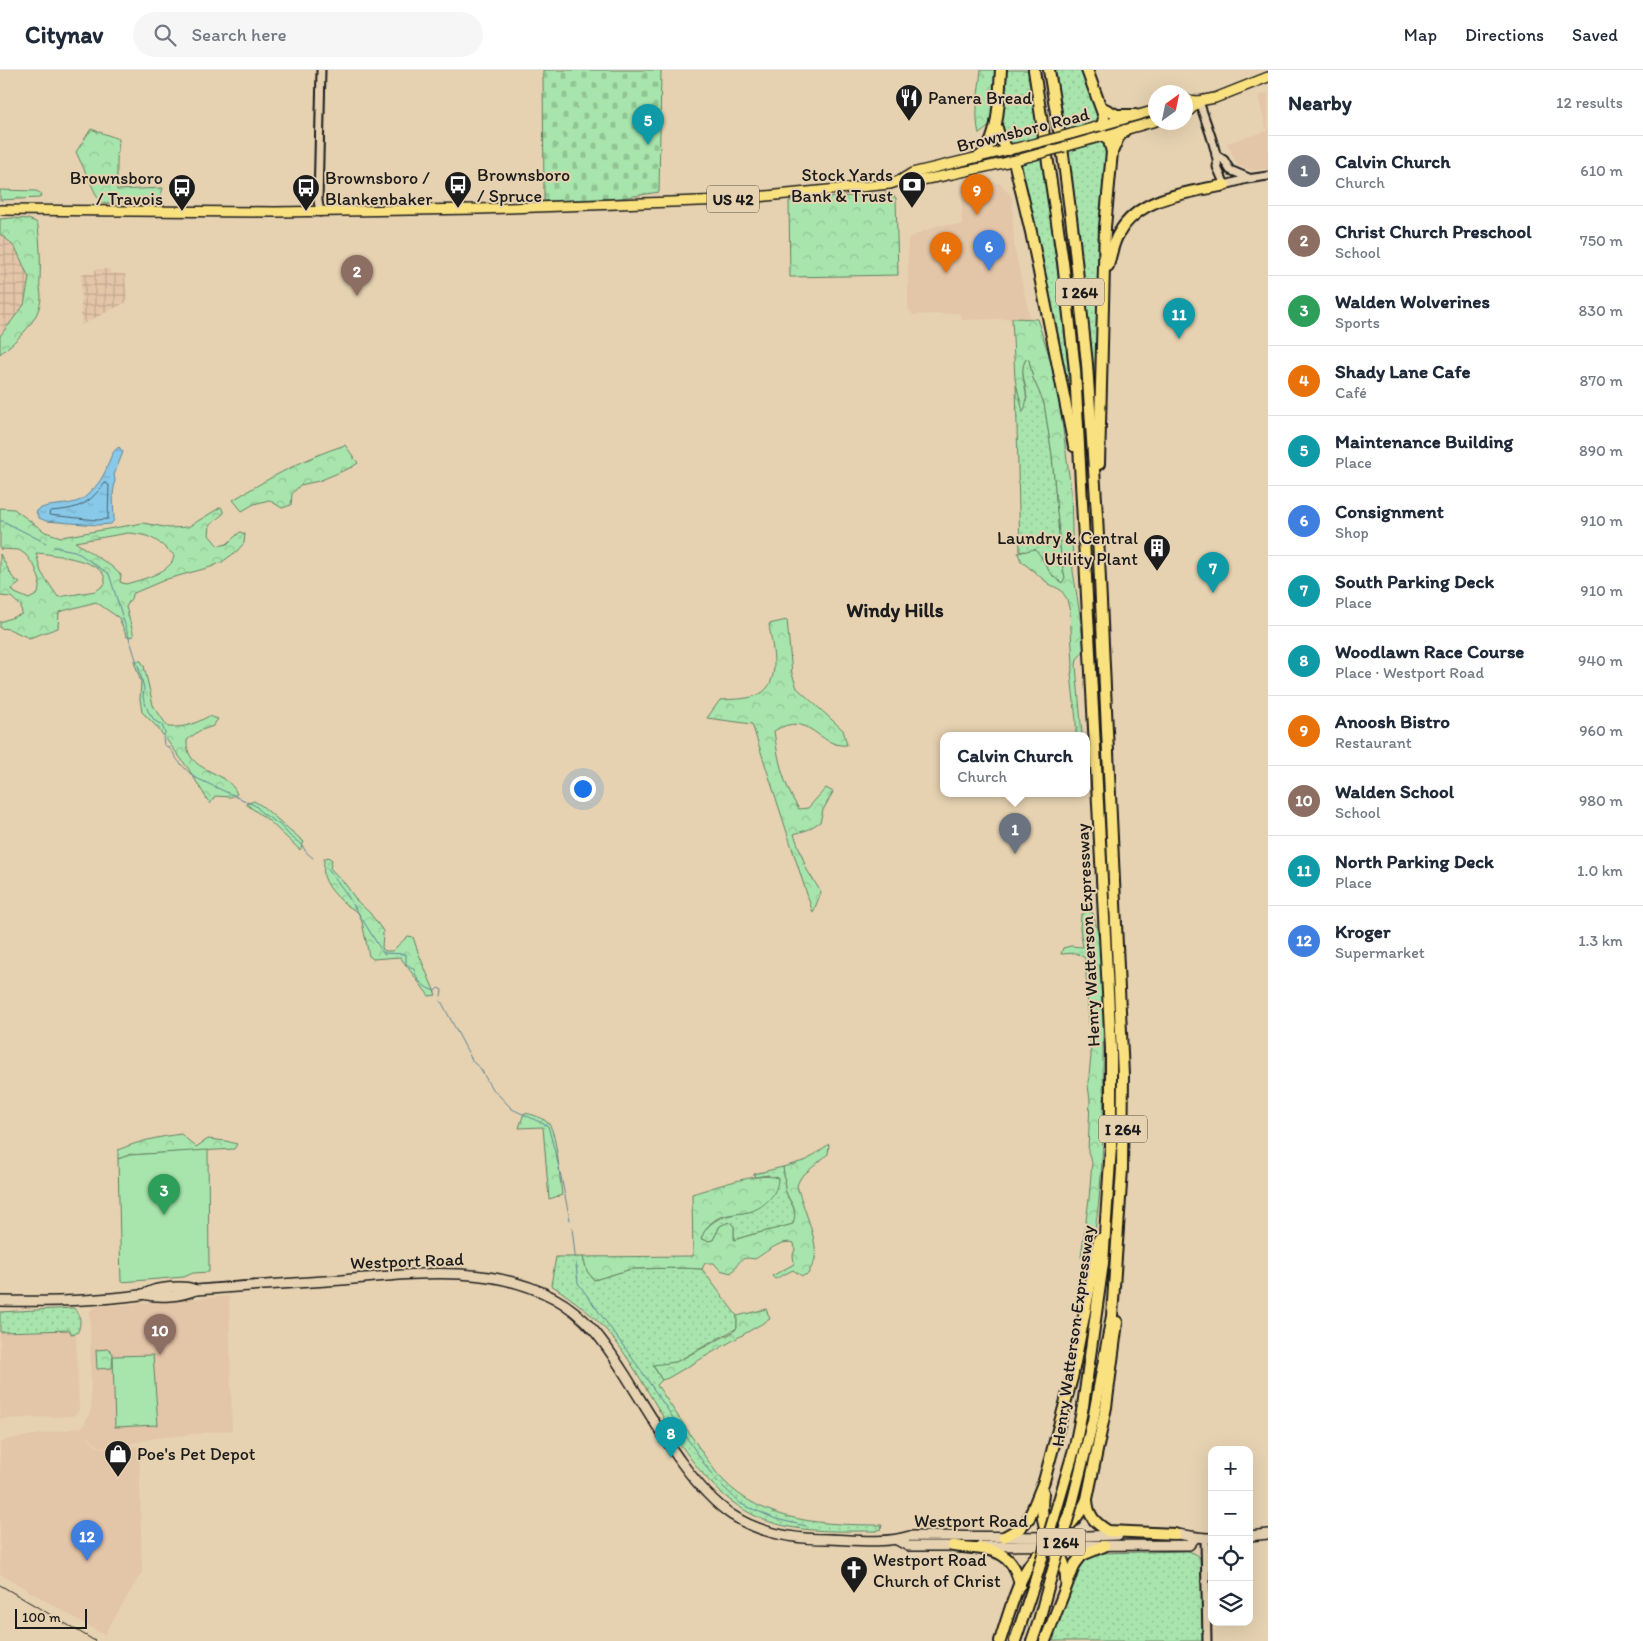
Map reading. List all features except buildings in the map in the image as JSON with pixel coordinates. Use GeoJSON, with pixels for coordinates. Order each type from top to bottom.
{"type":"FeatureCollection","features":[{"type":"Feature","properties":{"kind":"highway"},"geometry":{"type":"LineString","coordinates":[[979,157],[991,145],[996,124],[1001,70]]}},
{"type":"Feature","properties":{"kind":"highway","name":"Henry Watterson Expressway"},"geometry":{"type":"LineString","coordinates":[[1015,1641],[1036,1578],[1075,1446],[1083,1406],[1103,1263],[1111,1147],[1110,1049],[1079,434],[1063,262],[1034,70]]}},
{"type":"Feature","properties":{"kind":"highway","name":"Henry Watterson Expressway"},"geometry":{"type":"LineString","coordinates":[[1032,1641],[1072,1504],[1093,1420],[1107,1349],[1112,1316],[1123,1135],[1123,1057],[1097,515],[1083,319],[1063,155],[1049,70]]}},
{"type":"Feature","properties":{"kind":"highway"},"geometry":{"type":"LineString","coordinates":[[1087,70],[1101,107],[1104,118],[1104,131],[1112,152]]}},
{"type":"Feature","properties":{"kind":"highway"},"geometry":{"type":"LineString","coordinates":[[1101,107],[1117,115],[1135,115]]}},
{"type":"Feature","properties":{"kind":"highway"},"geometry":{"type":"LineString","coordinates":[[996,124],[999,136],[1009,150]]}},
{"type":"Feature","properties":{"kind":"highway"},"geometry":{"type":"LineString","coordinates":[[1097,515],[1105,227],[1112,152],[1118,138],[1125,130]]}},
{"type":"Feature","properties":{"kind":"highway"},"geometry":{"type":"LineString","coordinates":[[1014,161],[1031,232],[1069,415],[1081,500]]}},
{"type":"Feature","properties":{"kind":"highway"},"geometry":{"type":"LineString","coordinates":[[1104,281],[1116,238],[1129,218],[1160,200],[1225,185]]}},
{"type":"Feature","properties":{"kind":"highway"},"geometry":{"type":"LineString","coordinates":[[1004,1537],[1020,1528],[1029,1518],[1044,1481],[1072,1378],[1108,1191]]}},
{"type":"Feature","properties":{"kind":"highway"},"geometry":{"type":"LineString","coordinates":[[1000,1641],[1020,1585],[1033,1560],[1079,1515],[1087,1499],[1104,1417],[1115,1347],[1119,1300],[1119,1216]]}},
{"type":"Feature","properties":{"kind":"highway"},"geometry":{"type":"LineString","coordinates":[[1044,1481],[1042,1516],[1066,1570],[1066,1584]]}},
{"type":"Feature","properties":{"kind":"highway"},"geometry":{"type":"LineString","coordinates":[[1087,1499],[1092,1519],[1108,1531],[1175,1534]]}},
{"type":"Feature","properties":{"kind":"highway"},"geometry":{"type":"LineString","coordinates":[[953,1546],[998,1552],[1013,1565],[1018,1574],[1020,1585]]}},
{"type":"Feature","properties":{"kind":"highway"},"geometry":{"type":"LineString","coordinates":[[1045,1641],[1075,1564],[1082,1555],[1104,1546]]}},
{"type":"Feature","properties":{"kind":"main road"},"geometry":{"type":"LineString","coordinates":[[1193,101],[1215,98],[1268,77]]}},
{"type":"Feature","properties":{"kind":"main road"},"geometry":{"type":"LineString","coordinates":[[1193,107],[1199,101]]}},
{"type":"Feature","properties":{"kind":"main road","name":"Brownsboro Road"},"geometry":{"type":"LineString","coordinates":[[0,210],[320,212],[668,203],[794,194],[920,180],[1014,161],[1076,144],[1135,115],[1148,112]]}},
{"type":"Feature","properties":{"kind":"main road","name":"Brownsboro Road"},"geometry":{"type":"LineString","coordinates":[[899,181],[912,173],[1074,134],[1125,130],[1148,123]]}},
{"type":"Feature","properties":{"kind":"main road"},"geometry":{"type":"LineString","coordinates":[[1009,150],[1014,161]]}},
{"type":"Feature","properties":{"kind":"main road","name":"Westport Road"},"geometry":{"type":"LineString","coordinates":[[0,1301],[51,1301],[142,1294],[157,1289],[188,1286],[196,1290],[392,1275],[441,1273],[485,1276],[526,1287],[553,1298],[577,1314],[605,1342],[666,1438],[694,1478],[725,1510],[768,1531],[816,1539],[897,1540],[910,1536],[1004,1537],[1104,1546],[1189,1545],[1196,1538]]}},
{"type":"Feature","properties":{"kind":"main road","name":"Westport Road"},"geometry":{"type":"LineString","coordinates":[[897,1540],[908,1546],[953,1546],[1175,1534],[1208,1539]]}},
{"type":"Feature","properties":{"kind":"main road"},"geometry":{"type":"LineString","coordinates":[[1253,1536],[1268,1534]]}},
{"type":"Feature","properties":{"kind":"street"},"geometry":{"type":"LineString","coordinates":[[320,212],[318,201],[321,70]]}},
{"type":"Feature","properties":{"kind":"street"},"geometry":{"type":"LineString","coordinates":[[1199,101],[1216,155],[1217,168],[1225,185],[1251,178],[1268,176]]}},
{"type":"Feature","properties":{"kind":"street"},"geometry":{"type":"LineString","coordinates":[[1216,155],[1224,160],[1230,170],[1251,178]]}},
{"type":"Feature","properties":{"kind":"street"},"geometry":{"type":"LineString","coordinates":[[1207,1641],[1208,1539]]}},
{"type":"Feature","properties":{"kind":"shaded area"},"geometry":{"type":"Polygon","coordinates":[[[1268,93],[1268,169],[1252,170],[1238,166],[1227,143],[1267,131],[1258,96],[1268,93]]]}},
{"type":"Feature","properties":{"kind":"shaded area"},"geometry":{"type":"Polygon","coordinates":[[[1000,183],[1012,197],[1014,247],[1030,318],[963,320],[959,313],[913,315],[908,308],[908,238],[938,225],[962,225],[962,185],[1000,183]]]}},
{"type":"Feature","properties":{"kind":"shaded area"},"geometry":{"type":"Polygon","coordinates":[[[0,234],[17,251],[29,278],[24,305],[0,336],[0,234]]]}},
{"type":"Feature","properties":{"kind":"shaded area"},"geometry":{"type":"Polygon","coordinates":[[[95,269],[110,269],[110,273],[125,274],[127,302],[81,325],[81,273],[95,274],[95,269]]]}},
{"type":"Feature","properties":{"kind":"shaded area"},"geometry":{"type":"Polygon","coordinates":[[[229,1296],[232,1430],[155,1438],[129,1444],[101,1447],[94,1443],[85,1433],[93,1444],[101,1448],[139,1446],[142,1572],[104,1635],[0,1574],[0,1443],[10,1439],[83,1427],[91,1410],[90,1312],[94,1307],[229,1296]]]}},
{"type":"Feature","properties":{"kind":"shaded area"},"geometry":{"type":"Polygon","coordinates":[[[70,1330],[71,1334],[76,1334],[79,1411],[73,1416],[0,1419],[0,1333],[70,1330]]]}},
{"type":"Feature","properties":{"kind":"green space"},"geometry":{"type":"Polygon","coordinates":[[[543,70],[661,70],[659,192],[621,198],[544,201],[543,70]]]}},
{"type":"Feature","properties":{"kind":"green space"},"geometry":{"type":"Polygon","coordinates":[[[981,70],[996,70],[993,92],[993,119],[989,126],[979,134],[977,110],[981,70]]]}},
{"type":"Feature","properties":{"kind":"green space"},"geometry":{"type":"Polygon","coordinates":[[[1004,70],[1029,70],[1040,138],[1009,146],[1005,139],[1001,120],[1004,70]]]}},
{"type":"Feature","properties":{"kind":"green space"},"geometry":{"type":"Polygon","coordinates":[[[1054,70],[1085,70],[1101,114],[1098,120],[1063,132],[1054,70]]]}},
{"type":"Feature","properties":{"kind":"green space"},"geometry":{"type":"Polygon","coordinates":[[[91,129],[119,139],[117,190],[163,188],[160,198],[100,203],[76,152],[91,129]]]}},
{"type":"Feature","properties":{"kind":"green space"},"geometry":{"type":"Polygon","coordinates":[[[1101,142],[1104,143],[1106,149],[1098,245],[1099,307],[1094,378],[1083,269],[1066,151],[1101,142]]]}},
{"type":"Feature","properties":{"kind":"green space"},"geometry":{"type":"Polygon","coordinates":[[[1042,157],[1062,304],[1073,416],[1021,168],[1022,163],[1042,157]]]}},
{"type":"Feature","properties":{"kind":"green space"},"geometry":{"type":"Polygon","coordinates":[[[0,190],[36,191],[42,194],[39,198],[0,200],[0,190]]]}},
{"type":"Feature","properties":{"kind":"green space"},"geometry":{"type":"Polygon","coordinates":[[[890,193],[896,198],[898,275],[790,277],[789,201],[890,193]]]}},
{"type":"Feature","properties":{"kind":"green space"},"geometry":{"type":"Polygon","coordinates":[[[0,219],[28,219],[36,222],[38,226],[41,296],[40,305],[33,321],[0,354],[0,336],[24,305],[29,278],[17,251],[0,234],[0,219]]]}},
{"type":"Feature","properties":{"kind":"green space"},"geometry":{"type":"Polygon","coordinates":[[[1012,318],[1037,319],[1049,355],[1058,392],[1071,490],[1073,571],[1084,651],[1077,659],[1076,666],[1082,732],[1076,732],[1071,674],[1073,665],[1070,612],[1067,599],[1061,590],[1049,584],[1021,561],[1018,553],[1035,549],[1053,576],[1062,583],[1065,578],[1061,556],[1052,455],[1044,403],[1033,378],[1029,360],[1026,359],[1023,365],[1026,405],[1023,412],[1015,379],[1012,318]]]}},
{"type":"Feature","properties":{"kind":"green space"},"geometry":{"type":"Polygon","coordinates":[[[1026,359],[1029,359],[1033,378],[1044,403],[1052,455],[1061,556],[1065,578],[1062,583],[1051,576],[1042,557],[1024,551],[1020,552],[1016,384],[1024,411],[1026,393],[1023,367],[1026,359]]]}},
{"type":"Feature","properties":{"kind":"green space"},"geometry":{"type":"Polygon","coordinates":[[[345,445],[358,463],[319,481],[300,485],[292,494],[291,505],[282,508],[269,500],[254,504],[242,511],[233,500],[288,469],[345,445]]]}},
{"type":"Feature","properties":{"kind":"green space"},"geometry":{"type":"Polygon","coordinates":[[[221,507],[224,513],[210,525],[209,535],[218,546],[227,544],[240,532],[245,534],[244,543],[222,562],[211,567],[167,579],[134,593],[126,607],[134,636],[127,637],[119,618],[96,602],[59,612],[58,628],[29,638],[9,629],[0,628],[0,622],[22,614],[21,606],[11,597],[0,596],[0,554],[13,578],[20,583],[12,589],[15,593],[29,599],[38,594],[40,581],[35,567],[26,555],[19,550],[0,549],[0,508],[14,509],[45,532],[61,537],[143,523],[170,528],[188,527],[221,507]],[[128,533],[75,542],[111,566],[121,575],[120,582],[126,584],[163,571],[173,561],[174,555],[154,539],[128,533]],[[36,553],[41,572],[58,597],[96,591],[105,584],[104,576],[100,570],[93,566],[74,559],[36,553]]]}},
{"type":"Feature","properties":{"kind":"green space"},"geometry":{"type":"Polygon","coordinates":[[[787,620],[792,674],[797,688],[843,730],[847,745],[828,741],[813,731],[797,724],[786,725],[774,731],[782,772],[793,800],[799,809],[808,808],[826,788],[833,792],[823,810],[820,822],[807,830],[794,834],[807,870],[821,892],[813,913],[752,724],[707,718],[720,700],[742,699],[759,695],[769,686],[774,669],[774,660],[769,624],[787,620]]]}},
{"type":"Feature","properties":{"kind":"green space"},"geometry":{"type":"Polygon","coordinates":[[[134,661],[141,661],[144,666],[153,705],[168,727],[189,725],[209,716],[218,719],[213,726],[199,731],[187,740],[188,751],[199,765],[225,779],[237,794],[231,797],[215,796],[210,804],[188,768],[156,726],[142,712],[140,699],[141,682],[134,661]]]}},
{"type":"Feature","properties":{"kind":"green space"},"geometry":{"type":"Polygon","coordinates":[[[254,801],[304,842],[300,850],[268,820],[246,804],[254,801]]]}},
{"type":"Feature","properties":{"kind":"green space"},"geometry":{"type":"Polygon","coordinates":[[[328,857],[332,860],[330,868],[346,885],[357,901],[370,913],[383,931],[382,948],[385,951],[392,951],[408,936],[413,937],[436,995],[429,996],[400,957],[373,959],[369,956],[358,912],[347,906],[326,882],[324,859],[328,857]]]}},
{"type":"Feature","properties":{"kind":"green space"},"geometry":{"type":"Polygon","coordinates":[[[1087,911],[1093,913],[1100,942],[1103,970],[1102,1162],[1097,1214],[1088,1266],[1081,1257],[1092,1162],[1088,1152],[1090,1100],[1088,1085],[1091,1056],[1085,958],[1076,953],[1061,954],[1063,948],[1071,946],[1083,947],[1080,929],[1081,915],[1087,911]]]}},
{"type":"Feature","properties":{"kind":"green space"},"geometry":{"type":"Polygon","coordinates":[[[524,1113],[544,1120],[552,1130],[562,1195],[549,1199],[543,1127],[519,1128],[524,1113]]]}},
{"type":"Feature","properties":{"kind":"green space"},"geometry":{"type":"Polygon","coordinates":[[[181,1134],[196,1147],[208,1139],[237,1144],[234,1149],[129,1155],[118,1159],[118,1150],[164,1136],[181,1134]]]}},
{"type":"Feature","properties":{"kind":"green space"},"geometry":{"type":"Polygon","coordinates":[[[829,1144],[828,1154],[801,1177],[797,1185],[814,1242],[814,1261],[808,1274],[802,1276],[793,1270],[775,1279],[772,1276],[794,1264],[794,1243],[789,1242],[779,1244],[755,1259],[743,1259],[731,1273],[720,1270],[714,1263],[705,1263],[702,1269],[631,1269],[594,1280],[587,1271],[583,1257],[693,1256],[692,1194],[748,1178],[769,1176],[778,1178],[776,1189],[770,1199],[755,1210],[718,1218],[707,1227],[701,1239],[713,1240],[720,1226],[729,1222],[734,1226],[734,1240],[793,1224],[795,1212],[786,1193],[783,1167],[807,1160],[829,1144]]]}},
{"type":"Feature","properties":{"kind":"green space"},"geometry":{"type":"Polygon","coordinates":[[[208,1150],[209,1272],[193,1273],[184,1277],[121,1282],[118,1159],[129,1155],[208,1150]]]}},
{"type":"Feature","properties":{"kind":"green space"},"geometry":{"type":"Polygon","coordinates":[[[783,1167],[786,1193],[795,1213],[794,1224],[734,1240],[734,1226],[720,1226],[713,1240],[701,1239],[704,1231],[715,1221],[752,1211],[769,1175],[754,1177],[754,1174],[783,1167]]]}},
{"type":"Feature","properties":{"kind":"green space"},"geometry":{"type":"Polygon","coordinates":[[[556,1257],[583,1257],[587,1271],[594,1280],[631,1269],[702,1269],[737,1316],[737,1328],[676,1362],[653,1366],[662,1380],[657,1385],[704,1455],[719,1476],[738,1494],[756,1505],[796,1519],[839,1524],[882,1525],[881,1529],[876,1531],[822,1531],[783,1526],[743,1509],[720,1491],[699,1470],[681,1445],[633,1367],[610,1334],[587,1311],[551,1285],[556,1257]]]}},
{"type":"Feature","properties":{"kind":"green space"},"geometry":{"type":"Polygon","coordinates":[[[73,1308],[78,1313],[80,1319],[77,1333],[71,1334],[70,1330],[0,1332],[0,1312],[73,1308]]]}},
{"type":"Feature","properties":{"kind":"green space"},"geometry":{"type":"Polygon","coordinates":[[[766,1309],[770,1319],[668,1378],[662,1380],[653,1365],[676,1362],[733,1332],[737,1328],[737,1316],[766,1309]]]}},
{"type":"Feature","properties":{"kind":"green space"},"geometry":{"type":"Polygon","coordinates":[[[109,1349],[113,1354],[112,1368],[97,1369],[96,1350],[109,1349]]]}},
{"type":"Feature","properties":{"kind":"green space"},"geometry":{"type":"Polygon","coordinates":[[[153,1355],[158,1425],[115,1427],[113,1356],[153,1355]]]}},
{"type":"Feature","properties":{"kind":"green space"},"geometry":{"type":"Polygon","coordinates":[[[1188,1551],[1200,1558],[1205,1641],[1053,1641],[1076,1572],[1082,1560],[1099,1553],[1188,1551]]]}},
{"type":"Feature","properties":{"kind":"water"},"geometry":{"type":"Polygon","coordinates":[[[119,447],[123,452],[114,475],[114,520],[111,524],[97,525],[46,521],[39,518],[36,512],[39,509],[72,503],[84,498],[100,481],[112,455],[119,447]]]}},
{"type":"Feature","properties":{"kind":"waterway"},"geometry":{"type":"LineString","coordinates":[[0,521],[46,543]]}},
{"type":"Feature","properties":{"kind":"waterway"},"geometry":{"type":"LineString","coordinates":[[54,547],[75,551],[109,574],[139,669],[144,688],[143,697],[148,711],[155,721],[162,725],[165,733],[163,738],[164,745],[169,748],[178,761],[194,777],[256,806],[302,845],[313,858]]}},
{"type":"Feature","properties":{"kind":"waterway"},"geometry":{"type":"LineString","coordinates":[[326,867],[346,893],[383,953],[406,954],[406,964],[414,969],[419,980],[431,990],[435,991],[438,988],[442,990],[441,996]]}},
{"type":"Feature","properties":{"kind":"waterway"},"geometry":{"type":"LineString","coordinates":[[441,1001],[473,1062],[481,1069],[490,1086],[512,1109],[548,1126],[570,1220]]}},
{"type":"Feature","properties":{"kind":"waterway"},"geometry":{"type":"LineString","coordinates":[[572,1227],[578,1283],[640,1369],[714,1478],[741,1504],[776,1519],[806,1526]]}},
{"type":"Feature","properties":{"kind":"railway"},"geometry":{"type":"LineString","coordinates":[[0,1585],[95,1641]]}},
{"type":"Feature","properties":{"kind":"place","name":"Panera Bread"},"geometry":{"type":"Point","coordinates":[909,122]}},
{"type":"Feature","properties":{"kind":"place","name":"Maintenance Building"},"geometry":{"type":"Point","coordinates":[648,145]}},
{"type":"Feature","properties":{"kind":"place","name":"Brownsboro / Spruce"},"geometry":{"type":"Point","coordinates":[458,209]}},
{"type":"Feature","properties":{"kind":"place","name":"Stock Yards Bank & Trust"},"geometry":{"type":"Point","coordinates":[912,209]}},
{"type":"Feature","properties":{"kind":"place","name":"Brownsboro / Travois"},"geometry":{"type":"Point","coordinates":[182,212]}},
{"type":"Feature","properties":{"kind":"place","name":"Brownsboro / Blankenbaker"},"geometry":{"type":"Point","coordinates":[306,212]}},
{"type":"Feature","properties":{"kind":"place","name":"Anoosh Bistro"},"geometry":{"type":"Point","coordinates":[977,215]}},
{"type":"Feature","properties":{"kind":"place","name":"Consignment"},"geometry":{"type":"Point","coordinates":[989,271]}},
{"type":"Feature","properties":{"kind":"place","name":"Shady Lane Cafe"},"geometry":{"type":"Point","coordinates":[946,273]}},
{"type":"Feature","properties":{"kind":"place","name":"Christ Church Preschool"},"geometry":{"type":"Point","coordinates":[357,296]}},
{"type":"Feature","properties":{"kind":"place","name":"North Parking Deck"},"geometry":{"type":"Point","coordinates":[1179,339]}},
{"type":"Feature","properties":{"kind":"place","name":"Laundry & Central Utility Plant"},"geometry":{"type":"Point","coordinates":[1157,572]}},
{"type":"Feature","properties":{"kind":"place","name":"South Parking Deck"},"geometry":{"type":"Point","coordinates":[1213,593]}},
{"type":"Feature","properties":{"kind":"place","name":"Calvin Church"},"geometry":{"type":"Point","coordinates":[1015,854]}},
{"type":"Feature","properties":{"kind":"place","name":"Walden Wolverines"},"geometry":{"type":"Point","coordinates":[164,1215]}},
{"type":"Feature","properties":{"kind":"place","name":"Walden School"},"geometry":{"type":"Point","coordinates":[160,1355]}},
{"type":"Feature","properties":{"kind":"place","name":"Woodlawn Race Course"},"geometry":{"type":"Point","coordinates":[671,1458]}},
{"type":"Feature","properties":{"kind":"place","name":"Poe's Pet Depot"},"geometry":{"type":"Point","coordinates":[118,1478]}},
{"type":"Feature","properties":{"kind":"place","name":"Kroger"},"geometry":{"type":"Point","coordinates":[87,1561]}},
{"type":"Feature","properties":{"kind":"place","name":"Westport Road Church of Christ"},"geometry":{"type":"Point","coordinates":[854,1594]}},
{"type":"Feature","properties":{"kind":"district","name":"Windy Hills"},"geometry":{"type":"Point","coordinates":[895,610]}}]}
